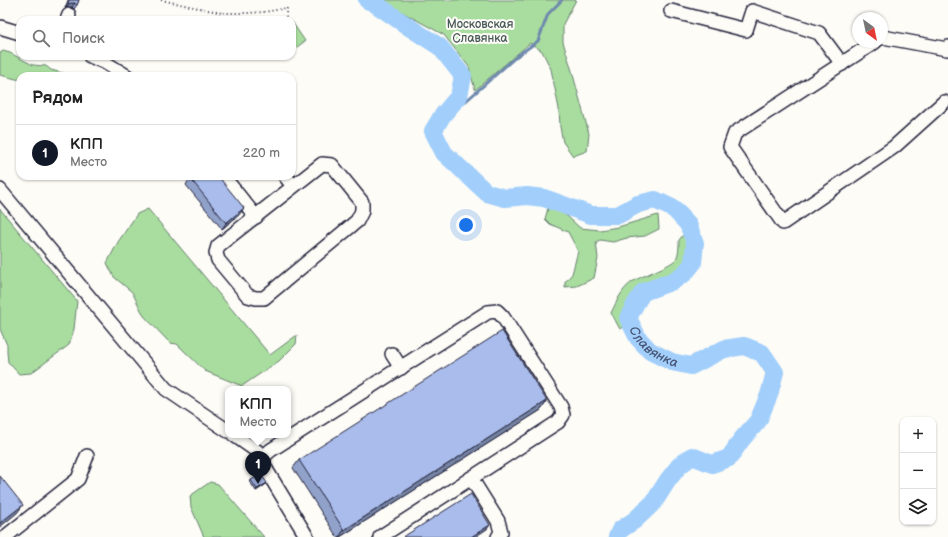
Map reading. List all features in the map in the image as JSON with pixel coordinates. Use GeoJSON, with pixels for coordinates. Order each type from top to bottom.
{"type":"FeatureCollection","features":[{"type":"Feature","properties":{"kind":"lane"},"geometry":{"type":"LineString","coordinates":[[671,11],[746,30],[752,11],[819,34],[842,64]]}},
{"type":"Feature","properties":{"kind":"lane"},"geometry":{"type":"LineString","coordinates":[[0,27],[16,33]]}},
{"type":"Feature","properties":{"kind":"lane"},"geometry":{"type":"LineString","coordinates":[[888,38],[948,49]]}},
{"type":"Feature","properties":{"kind":"lane"},"geometry":{"type":"LineString","coordinates":[[866,48],[735,133],[730,148],[783,223],[894,147],[944,102]]}},
{"type":"Feature","properties":{"kind":"lane"},"geometry":{"type":"LineString","coordinates":[[99,60],[120,72]]}},
{"type":"Feature","properties":{"kind":"lane"},"geometry":{"type":"LineString","coordinates":[[322,164],[332,165],[362,202],[362,211],[357,222],[264,298],[248,296],[218,260],[216,253],[218,246],[293,186],[322,164]]}},
{"type":"Feature","properties":{"kind":"lane"},"geometry":{"type":"LineString","coordinates":[[226,180],[256,217]]}},
{"type":"Feature","properties":{"kind":"lane"},"geometry":{"type":"LineString","coordinates":[[288,180],[293,186]]}},
{"type":"Feature","properties":{"kind":"lane"},"geometry":{"type":"LineString","coordinates":[[0,190],[166,389],[225,429]]}},
{"type":"Feature","properties":{"kind":"lane"},"geometry":{"type":"LineString","coordinates":[[291,437],[488,312],[497,311],[503,317],[561,407],[563,415],[558,422],[380,537]]}},
{"type":"Feature","properties":{"kind":"lane"},"geometry":{"type":"LineString","coordinates":[[392,354],[401,368]]}},
{"type":"Feature","properties":{"kind":"lane"},"geometry":{"type":"LineString","coordinates":[[238,438],[264,456]]}},
{"type":"Feature","properties":{"kind":"lane"},"geometry":{"type":"LineString","coordinates":[[290,438],[264,456],[264,466],[308,537]]}},
{"type":"Feature","properties":{"kind":"lane"},"geometry":{"type":"LineString","coordinates":[[5,537],[78,479],[87,456]]}},
{"type":"Feature","properties":{"kind":"lane"},"geometry":{"type":"LineString","coordinates":[[471,478],[498,521],[501,532],[498,537]]}},
{"type":"Feature","properties":{"kind":"path"},"geometry":{"type":"LineString","coordinates":[[161,0],[222,13],[247,13],[287,8],[286,16]]}},
{"type":"Feature","properties":{"kind":"green space","name":"Московская Славянка"},"geometry":{"type":"Polygon","coordinates":[[[380,0],[576,0],[563,24],[563,42],[589,134],[587,151],[573,156],[563,142],[559,109],[551,69],[542,51],[530,43],[475,90],[469,67],[444,35],[380,0]]]}},
{"type":"Feature","properties":{"kind":"green space"},"geometry":{"type":"Polygon","coordinates":[[[296,28],[305,41],[296,48],[296,28]]]}},
{"type":"Feature","properties":{"kind":"green space"},"geometry":{"type":"Polygon","coordinates":[[[3,51],[10,53],[16,56],[16,60],[23,60],[33,65],[46,66],[51,70],[59,72],[16,72],[16,79],[0,75],[0,53],[3,51]]]}},
{"type":"Feature","properties":{"kind":"green space"},"geometry":{"type":"Polygon","coordinates":[[[548,208],[557,210],[567,216],[580,228],[600,230],[618,227],[658,215],[659,229],[645,236],[627,238],[613,242],[600,240],[596,242],[598,258],[594,278],[577,286],[565,287],[565,282],[572,274],[578,251],[568,232],[550,224],[545,219],[548,208]]]}},
{"type":"Feature","properties":{"kind":"green space"},"geometry":{"type":"Polygon","coordinates":[[[0,209],[77,301],[74,329],[69,345],[31,373],[19,374],[8,362],[7,345],[0,329],[0,209]]]}},
{"type":"Feature","properties":{"kind":"green space"},"geometry":{"type":"Polygon","coordinates":[[[148,209],[270,355],[297,335],[296,344],[279,361],[242,386],[205,371],[177,344],[170,343],[144,316],[132,292],[114,277],[107,263],[118,242],[137,214],[148,209]]]}},
{"type":"Feature","properties":{"kind":"green space"},"geometry":{"type":"Polygon","coordinates":[[[684,234],[690,243],[688,261],[674,276],[651,283],[633,296],[625,315],[628,325],[620,329],[611,313],[622,292],[632,282],[673,262],[676,259],[678,252],[679,240],[684,234]]]}},
{"type":"Feature","properties":{"kind":"green space"},"geometry":{"type":"Polygon","coordinates":[[[210,482],[218,484],[264,537],[204,537],[191,507],[190,496],[210,482]]]}},
{"type":"Feature","properties":{"kind":"building"},"geometry":{"type":"Polygon","coordinates":[[[69,0],[79,0],[77,5],[75,3],[68,4],[69,0]]]}},
{"type":"Feature","properties":{"kind":"building"},"geometry":{"type":"Polygon","coordinates":[[[192,180],[221,180],[244,208],[226,223],[192,180]]]}},
{"type":"Feature","properties":{"kind":"building"},"geometry":{"type":"Polygon","coordinates":[[[502,331],[547,401],[344,530],[299,460],[502,331]]]}},
{"type":"Feature","properties":{"kind":"building"},"geometry":{"type":"Polygon","coordinates":[[[261,474],[267,483],[257,489],[251,480],[261,474]]]}},
{"type":"Feature","properties":{"kind":"building"},"geometry":{"type":"Polygon","coordinates":[[[0,476],[23,505],[0,523],[0,476]]]}},
{"type":"Feature","properties":{"kind":"building"},"geometry":{"type":"Polygon","coordinates":[[[471,494],[490,525],[471,537],[403,537],[471,494]]]}},
{"type":"Feature","properties":{"kind":"waterway","name":"Славянка"},"geometry":{"type":"LineString","coordinates":[[367,0],[374,3],[440,47],[463,76],[459,96],[442,116],[433,131],[444,153],[487,193],[505,198],[527,196],[544,198],[591,215],[618,215],[638,204],[655,200],[674,209],[688,224],[695,243],[693,263],[685,273],[673,281],[643,292],[628,318],[638,338],[650,351],[672,362],[691,366],[724,349],[744,346],[762,353],[775,372],[769,395],[758,421],[742,439],[729,458],[712,464],[692,456],[679,466],[654,502],[635,520],[620,530],[617,537]]}},
{"type":"Feature","properties":{"kind":"waterway"},"geometry":{"type":"LineString","coordinates":[[454,102],[466,101],[517,56],[538,41],[548,14],[562,0]]}},
{"type":"Feature","properties":{"kind":"place","name":"КПП"},"geometry":{"type":"Point","coordinates":[258,484]}}]}
